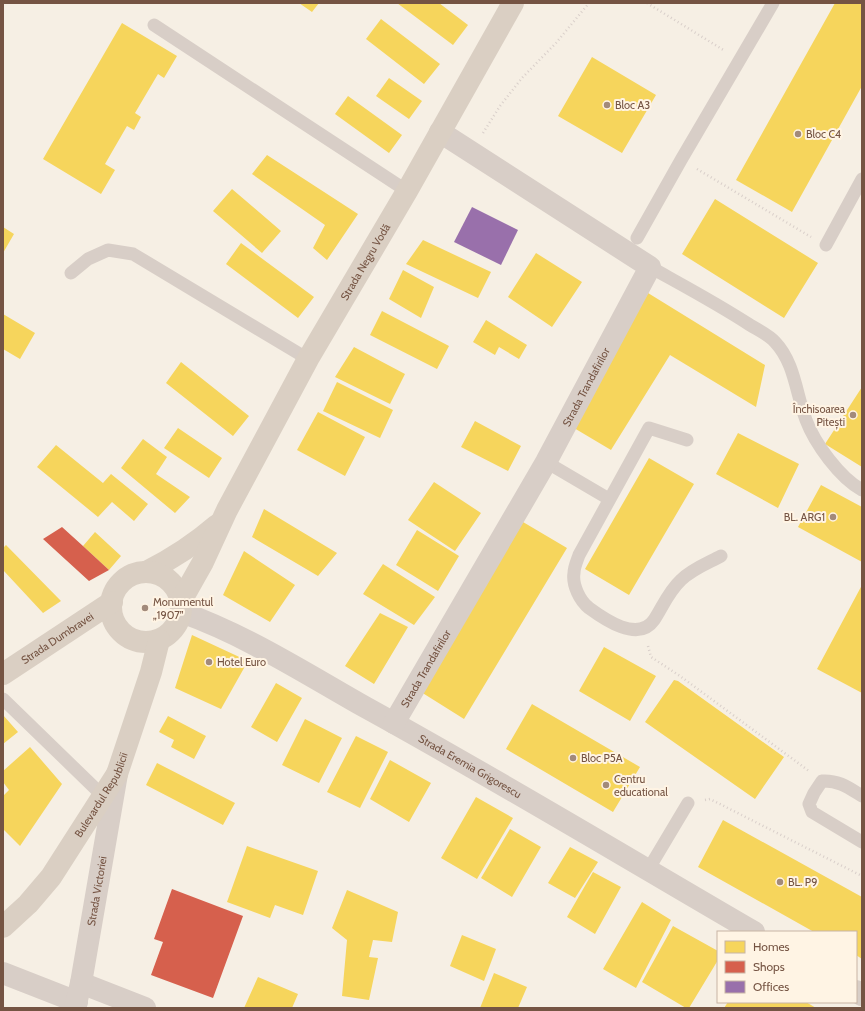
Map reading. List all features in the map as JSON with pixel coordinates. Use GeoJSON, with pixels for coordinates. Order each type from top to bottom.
{"type":"FeatureCollection","features":[{"type":"Feature","properties":{"kind":"main road","name":"Strada Negru Vodă"},"geometry":{"type":"LineString","coordinates":[[181,606],[221,522],[308,360],[407,191],[513,3]]}},
{"type":"Feature","properties":{"kind":"main road","name":"Strada Negru Vodă"},"geometry":{"type":"LineString","coordinates":[[146,572],[170,560],[200,540],[221,522]]}},
{"type":"Feature","properties":{"kind":"main road"},"geometry":{"type":"LineString","coordinates":[[146,572],[165,578],[178,592],[181,606],[179,621],[174,629],[159,640],[147,642],[136,640],[125,635],[117,626],[112,614],[112,602],[117,588],[127,578],[146,572]]}},
{"type":"Feature","properties":{"kind":"main road","name":"Strada Dumbravei"},"geometry":{"type":"LineString","coordinates":[[3,674],[112,602]]}},
{"type":"Feature","properties":{"kind":"main road","name":"Bulevardul Republicii"},"geometry":{"type":"LineString","coordinates":[[3,927],[28,904],[51,877],[117,774],[151,672],[159,640]]}},
{"type":"Feature","properties":{"kind":"street"},"geometry":{"type":"LineString","coordinates":[[440,132],[650,267]]}},
{"type":"Feature","properties":{"kind":"street","name":"Strada Trandafirilor"},"geometry":{"type":"LineString","coordinates":[[394,723],[546,462],[650,267]]}},
{"type":"Feature","properties":{"kind":"street","name":"Strada Eremia Grigorescu"},"geometry":{"type":"LineString","coordinates":[[181,606],[394,723],[752,931]]}},
{"type":"Feature","properties":{"kind":"street","name":"Strada Victoriei"},"geometry":{"type":"LineString","coordinates":[[78,997],[117,774]]}},
{"type":"Feature","properties":{"kind":"street"},"geometry":{"type":"LineString","coordinates":[[3,973],[78,997],[145,1008]]}},
{"type":"Feature","properties":{"kind":"lane"},"geometry":{"type":"LineString","coordinates":[[637,238],[773,3]]}},
{"type":"Feature","properties":{"kind":"lane"},"geometry":{"type":"LineString","coordinates":[[154,25],[407,191]]}},
{"type":"Feature","properties":{"kind":"lane"},"geometry":{"type":"LineString","coordinates":[[826,245],[862,179]]}},
{"type":"Feature","properties":{"kind":"lane"},"geometry":{"type":"LineString","coordinates":[[71,273],[88,259],[108,250],[133,254],[308,360]]}},
{"type":"Feature","properties":{"kind":"lane"},"geometry":{"type":"LineString","coordinates":[[650,267],[733,314],[774,341],[786,357],[806,420],[818,444],[834,465],[855,486],[862,490]]}},
{"type":"Feature","properties":{"kind":"lane"},"geometry":{"type":"LineString","coordinates":[[687,440],[649,428],[579,555],[574,573],[575,585],[583,603],[606,620],[630,630],[643,628],[653,621],[665,599],[682,579],[720,556]]}},
{"type":"Feature","properties":{"kind":"lane"},"geometry":{"type":"LineString","coordinates":[[546,462],[609,499]]}},
{"type":"Feature","properties":{"kind":"lane"},"geometry":{"type":"LineString","coordinates":[[3,699],[103,796]]}},
{"type":"Feature","properties":{"kind":"lane"},"geometry":{"type":"LineString","coordinates":[[862,796],[842,783],[832,780],[822,781],[809,804],[812,812],[862,842]]}},
{"type":"Feature","properties":{"kind":"lane"},"geometry":{"type":"LineString","coordinates":[[648,870],[688,803]]}},
{"type":"Feature","properties":{"kind":"path"},"geometry":{"type":"LineString","coordinates":[[471,152],[500,106],[522,78],[556,43],[589,3]]}},
{"type":"Feature","properties":{"kind":"path"},"geometry":{"type":"LineString","coordinates":[[647,3],[740,60]]}},
{"type":"Feature","properties":{"kind":"path"},"geometry":{"type":"LineString","coordinates":[[681,160],[826,245]]}},
{"type":"Feature","properties":{"kind":"path"},"geometry":{"type":"LineString","coordinates":[[643,628],[651,657],[693,685],[822,781]]}},
{"type":"Feature","properties":{"kind":"path"},"geometry":{"type":"LineString","coordinates":[[688,803],[710,800],[862,876]]}},
{"type":"Feature","properties":{"kind":"building: Homes"},"geometry":{"type":"Polygon","coordinates":[[[299,3],[319,3],[312,12],[299,3]]]}},
{"type":"Feature","properties":{"kind":"building: Homes"},"geometry":{"type":"Polygon","coordinates":[[[397,3],[439,3],[468,25],[453,45],[397,3]]]}},
{"type":"Feature","properties":{"kind":"building: Homes","name":"Bloc C4"},"geometry":{"type":"Polygon","coordinates":[[[835,3],[862,3],[862,86],[792,212],[736,180],[835,3]]]}},
{"type":"Feature","properties":{"kind":"building: Homes"},"geometry":{"type":"Polygon","coordinates":[[[381,19],[440,64],[424,84],[366,39],[381,19]]]}},
{"type":"Feature","properties":{"kind":"building: Homes"},"geometry":{"type":"Polygon","coordinates":[[[122,23],[177,56],[164,78],[158,74],[135,113],[141,117],[134,130],[127,126],[105,164],[115,170],[101,194],[43,159],[122,23]]]}},
{"type":"Feature","properties":{"kind":"building: Homes","name":"Bloc A3"},"geometry":{"type":"Polygon","coordinates":[[[592,57],[656,95],[622,153],[558,116],[592,57]]]}},
{"type":"Feature","properties":{"kind":"building: Homes"},"geometry":{"type":"Polygon","coordinates":[[[389,78],[422,101],[409,119],[376,96],[389,78]]]}},
{"type":"Feature","properties":{"kind":"building: Homes"},"geometry":{"type":"Polygon","coordinates":[[[348,96],[402,135],[389,153],[335,114],[348,96]]]}},
{"type":"Feature","properties":{"kind":"building: Homes"},"geometry":{"type":"Polygon","coordinates":[[[267,155],[358,214],[327,260],[313,248],[325,225],[252,174],[267,155]]]}},
{"type":"Feature","properties":{"kind":"building: Homes"},"geometry":{"type":"Polygon","coordinates":[[[232,189],[281,231],[262,253],[213,211],[232,189]]]}},
{"type":"Feature","properties":{"kind":"building: Homes"},"geometry":{"type":"Polygon","coordinates":[[[715,199],[818,263],[784,318],[682,254],[715,199]]]}},
{"type":"Feature","properties":{"kind":"building: Homes"},"geometry":{"type":"Polygon","coordinates":[[[3,227],[14,234],[3,253],[3,227]]]}},
{"type":"Feature","properties":{"kind":"building: Homes"},"geometry":{"type":"Polygon","coordinates":[[[423,240],[491,272],[478,298],[406,264],[423,240]]]}},
{"type":"Feature","properties":{"kind":"building: Homes"},"geometry":{"type":"Polygon","coordinates":[[[241,243],[314,297],[298,318],[226,264],[241,243]]]}},
{"type":"Feature","properties":{"kind":"building: Homes"},"geometry":{"type":"Polygon","coordinates":[[[536,253],[582,282],[552,327],[508,297],[536,253]]]}},
{"type":"Feature","properties":{"kind":"building: Homes"},"geometry":{"type":"Polygon","coordinates":[[[403,270],[434,287],[421,318],[389,299],[403,270]]]}},
{"type":"Feature","properties":{"kind":"building: Homes"},"geometry":{"type":"Polygon","coordinates":[[[648,293],[765,365],[756,407],[670,355],[611,450],[574,428],[648,293]]]}},
{"type":"Feature","properties":{"kind":"building: Homes"},"geometry":{"type":"Polygon","coordinates":[[[382,311],[449,346],[437,369],[370,335],[382,311]]]}},
{"type":"Feature","properties":{"kind":"building: Homes"},"geometry":{"type":"Polygon","coordinates":[[[3,314],[35,333],[20,359],[3,349],[3,314]]]}},
{"type":"Feature","properties":{"kind":"building: Homes"},"geometry":{"type":"Polygon","coordinates":[[[486,320],[527,345],[519,359],[499,347],[495,355],[473,342],[486,320]]]}},
{"type":"Feature","properties":{"kind":"building: Homes"},"geometry":{"type":"Polygon","coordinates":[[[354,347],[405,374],[390,404],[335,377],[354,347]]]}},
{"type":"Feature","properties":{"kind":"building: Homes"},"geometry":{"type":"Polygon","coordinates":[[[181,362],[249,416],[233,436],[166,383],[181,362]]]}},
{"type":"Feature","properties":{"kind":"building: Homes"},"geometry":{"type":"Polygon","coordinates":[[[337,382],[393,410],[380,438],[323,411],[337,382]]]}},
{"type":"Feature","properties":{"kind":"building: Homes","name":"Închisoarea Pitești"},"geometry":{"type":"Polygon","coordinates":[[[862,387],[862,467],[825,444],[862,387]]]}},
{"type":"Feature","properties":{"kind":"building: Homes"},"geometry":{"type":"Polygon","coordinates":[[[318,412],[365,437],[345,476],[297,450],[318,412]]]}},
{"type":"Feature","properties":{"kind":"building: Homes"},"geometry":{"type":"Polygon","coordinates":[[[475,421],[521,446],[508,471],[461,447],[475,421]]]}},
{"type":"Feature","properties":{"kind":"building: Homes"},"geometry":{"type":"Polygon","coordinates":[[[178,428],[222,458],[209,478],[164,448],[178,428]]]}},
{"type":"Feature","properties":{"kind":"building: Homes"},"geometry":{"type":"Polygon","coordinates":[[[738,433],[799,464],[778,508],[716,474],[738,433]]]}},
{"type":"Feature","properties":{"kind":"building: Homes"},"geometry":{"type":"Polygon","coordinates":[[[143,439],[167,457],[156,474],[190,497],[175,513],[121,468],[143,439]]]}},
{"type":"Feature","properties":{"kind":"building: Homes"},"geometry":{"type":"Polygon","coordinates":[[[56,445],[103,483],[111,474],[148,504],[134,521],[112,502],[98,517],[37,467],[56,445]]]}},
{"type":"Feature","properties":{"kind":"building: Homes"},"geometry":{"type":"Polygon","coordinates":[[[649,458],[694,484],[629,595],[585,569],[649,458]]]}},
{"type":"Feature","properties":{"kind":"building: Homes"},"geometry":{"type":"Polygon","coordinates":[[[434,482],[481,513],[455,551],[408,520],[434,482]]]}},
{"type":"Feature","properties":{"kind":"building: Homes","name":"BL. ARG1"},"geometry":{"type":"Polygon","coordinates":[[[821,485],[862,507],[862,562],[798,527],[821,485]]]}},
{"type":"Feature","properties":{"kind":"building: Homes"},"geometry":{"type":"Polygon","coordinates":[[[264,509],[337,553],[318,576],[252,537],[264,509]]]}},
{"type":"Feature","properties":{"kind":"building: Homes"},"geometry":{"type":"Polygon","coordinates":[[[523,522],[567,548],[464,719],[421,692],[523,522]]]}},
{"type":"Feature","properties":{"kind":"building: Homes"},"geometry":{"type":"Polygon","coordinates":[[[417,530],[459,556],[438,591],[396,565],[417,530]]]}},
{"type":"Feature","properties":{"kind":"building: Homes"},"geometry":{"type":"Polygon","coordinates":[[[95,532],[121,556],[109,570],[83,546],[95,532]]]}},
{"type":"Feature","properties":{"kind":"building: Homes"},"geometry":{"type":"Polygon","coordinates":[[[6,545],[61,601],[43,613],[3,570],[3,548],[6,545]]]}},
{"type":"Feature","properties":{"kind":"building: Homes"},"geometry":{"type":"Polygon","coordinates":[[[244,551],[295,585],[270,622],[223,595],[244,551]]]}},
{"type":"Feature","properties":{"kind":"building: Homes"},"geometry":{"type":"Polygon","coordinates":[[[383,564],[435,597],[414,625],[363,594],[383,564]]]}},
{"type":"Feature","properties":{"kind":"building: Homes"},"geometry":{"type":"Polygon","coordinates":[[[862,585],[862,693],[817,669],[862,585]]]}},
{"type":"Feature","properties":{"kind":"building: Homes"},"geometry":{"type":"Polygon","coordinates":[[[380,613],[408,627],[374,684],[345,666],[380,613]]]}},
{"type":"Feature","properties":{"kind":"building: Homes"},"geometry":{"type":"Polygon","coordinates":[[[192,635],[248,661],[221,709],[175,688],[192,635]]]}},
{"type":"Feature","properties":{"kind":"building: Homes"},"geometry":{"type":"Polygon","coordinates":[[[604,647],[656,676],[630,721],[579,691],[604,647]]]}},
{"type":"Feature","properties":{"kind":"building: Homes"},"geometry":{"type":"Polygon","coordinates":[[[674,680],[678,681],[784,757],[755,799],[645,722],[674,680]]]}},
{"type":"Feature","properties":{"kind":"building: Homes"},"geometry":{"type":"Polygon","coordinates":[[[276,683],[302,698],[277,742],[251,727],[276,683]]]}},
{"type":"Feature","properties":{"kind":"building: Homes","name":"Bloc P5A"},"geometry":{"type":"Polygon","coordinates":[[[532,704],[640,767],[613,812],[506,749],[532,704]]]}},
{"type":"Feature","properties":{"kind":"building: Homes"},"geometry":{"type":"Polygon","coordinates":[[[3,715],[18,732],[3,744],[3,715]]]}},
{"type":"Feature","properties":{"kind":"building: Homes"},"geometry":{"type":"Polygon","coordinates":[[[168,716],[206,736],[194,759],[171,747],[174,740],[159,732],[168,716]]]}},
{"type":"Feature","properties":{"kind":"building: Homes"},"geometry":{"type":"Polygon","coordinates":[[[305,719],[342,738],[319,783],[282,765],[305,719]]]}},
{"type":"Feature","properties":{"kind":"building: Homes"},"geometry":{"type":"Polygon","coordinates":[[[356,736],[388,752],[360,808],[327,792],[356,736]]]}},
{"type":"Feature","properties":{"kind":"building: Homes"},"geometry":{"type":"Polygon","coordinates":[[[30,747],[62,784],[20,846],[3,829],[3,796],[9,790],[3,782],[3,771],[30,747]]]}},
{"type":"Feature","properties":{"kind":"building: Homes"},"geometry":{"type":"Polygon","coordinates":[[[390,760],[431,783],[409,822],[370,799],[390,760]]]}},
{"type":"Feature","properties":{"kind":"building: Homes"},"geometry":{"type":"Polygon","coordinates":[[[157,763],[235,803],[223,825],[146,785],[157,763]]]}},
{"type":"Feature","properties":{"kind":"building: Homes"},"geometry":{"type":"Polygon","coordinates":[[[476,797],[513,818],[477,879],[441,858],[476,797]]]}},
{"type":"Feature","properties":{"kind":"building: Homes","name":"BL. P9"},"geometry":{"type":"Polygon","coordinates":[[[723,820],[862,897],[862,959],[857,956],[857,931],[812,931],[698,867],[723,820]]]}},
{"type":"Feature","properties":{"kind":"building: Homes"},"geometry":{"type":"Polygon","coordinates":[[[510,829],[541,847],[512,897],[481,878],[510,829]]]}},
{"type":"Feature","properties":{"kind":"building: Homes"},"geometry":{"type":"Polygon","coordinates":[[[247,846],[318,871],[303,915],[275,905],[270,918],[227,902],[247,846]]]}},
{"type":"Feature","properties":{"kind":"building: Homes"},"geometry":{"type":"Polygon","coordinates":[[[570,847],[598,862],[575,898],[548,883],[570,847]]]}},
{"type":"Feature","properties":{"kind":"building: Homes"},"geometry":{"type":"Polygon","coordinates":[[[593,872],[621,887],[595,934],[567,917],[593,872]]]}},
{"type":"Feature","properties":{"kind":"building: Homes"},"geometry":{"type":"Polygon","coordinates":[[[347,890],[398,912],[392,942],[373,940],[369,957],[378,958],[369,1000],[342,996],[347,940],[332,928],[347,890]]]}},
{"type":"Feature","properties":{"kind":"building: Homes"},"geometry":{"type":"Polygon","coordinates":[[[642,902],[671,920],[636,988],[603,969],[642,902]]]}},
{"type":"Feature","properties":{"kind":"building: Homes"},"geometry":{"type":"Polygon","coordinates":[[[673,926],[717,950],[717,962],[689,1008],[686,1008],[642,982],[673,926]]]}},
{"type":"Feature","properties":{"kind":"building: Homes"},"geometry":{"type":"Polygon","coordinates":[[[462,935],[496,949],[484,981],[450,966],[462,935]]]}},
{"type":"Feature","properties":{"kind":"building: Homes"},"geometry":{"type":"Polygon","coordinates":[[[494,973],[527,987],[518,1008],[480,1008],[494,973]]]}},
{"type":"Feature","properties":{"kind":"building: Homes"},"geometry":{"type":"Polygon","coordinates":[[[258,977],[298,994],[292,1008],[244,1008],[258,977]]]}},
{"type":"Feature","properties":{"kind":"building: Homes"},"geometry":{"type":"Polygon","coordinates":[[[727,1003],[808,1003],[816,1008],[724,1008],[727,1003]]]}},
{"type":"Feature","properties":{"kind":"building: Shops"},"geometry":{"type":"Polygon","coordinates":[[[62,527],[109,570],[89,581],[43,539],[62,527]]]}},
{"type":"Feature","properties":{"kind":"building: Shops"},"geometry":{"type":"Polygon","coordinates":[[[172,889],[243,916],[213,998],[151,975],[163,942],[154,939],[172,889]]]}},
{"type":"Feature","properties":{"kind":"building: Offices"},"geometry":{"type":"Polygon","coordinates":[[[472,207],[518,230],[501,265],[454,242],[472,207]]]}},
{"type":"Feature","properties":{"kind":"place","name":"Bloc A3"},"geometry":{"type":"Point","coordinates":[607,105]}},
{"type":"Feature","properties":{"kind":"place","name":"Bloc C4"},"geometry":{"type":"Point","coordinates":[798,134]}},
{"type":"Feature","properties":{"kind":"place","name":"Închisoarea Pitești"},"geometry":{"type":"Point","coordinates":[853,415]}},
{"type":"Feature","properties":{"kind":"place","name":"BL. ARG1"},"geometry":{"type":"Point","coordinates":[833,517]}},
{"type":"Feature","properties":{"kind":"place","name":"Monumentul „1907”"},"geometry":{"type":"Point","coordinates":[145,608]}},
{"type":"Feature","properties":{"kind":"place","name":"Hotel Euro"},"geometry":{"type":"Point","coordinates":[209,662]}},
{"type":"Feature","properties":{"kind":"place","name":"Bloc P5A"},"geometry":{"type":"Point","coordinates":[573,758]}},
{"type":"Feature","properties":{"kind":"place","name":"Centru educational"},"geometry":{"type":"Point","coordinates":[606,785]}},
{"type":"Feature","properties":{"kind":"place","name":"BL. P9"},"geometry":{"type":"Point","coordinates":[780,882]}}]}
